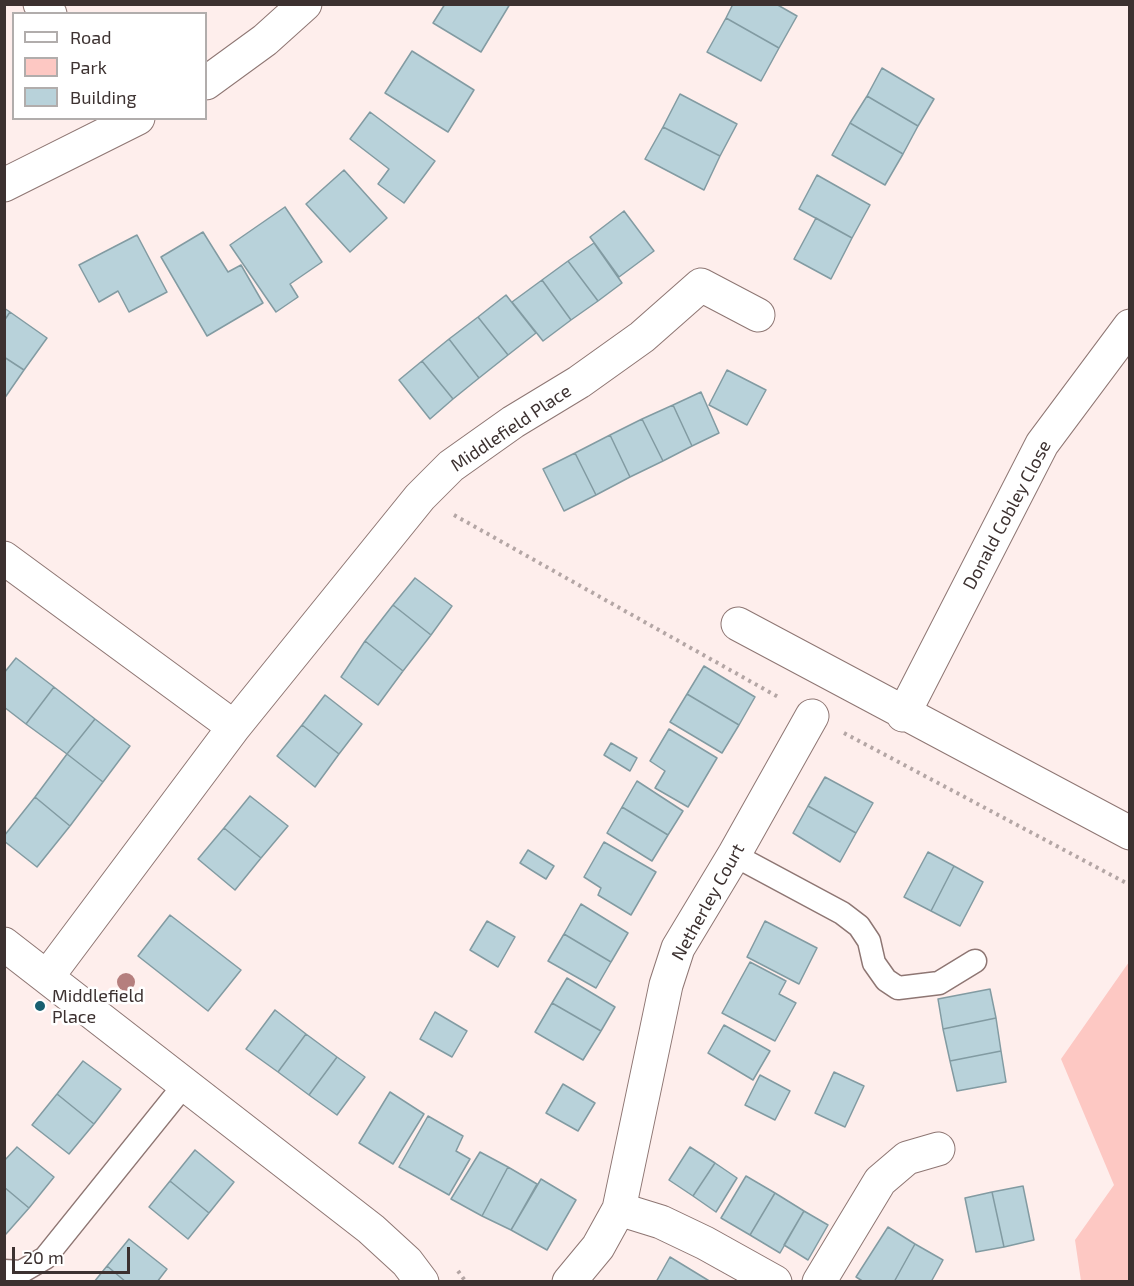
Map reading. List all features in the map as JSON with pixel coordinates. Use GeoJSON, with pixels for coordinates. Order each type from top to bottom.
{"type":"FeatureCollection","features":[{"type":"Feature","properties":{"kind":"street"},"geometry":{"type":"LineString","coordinates":[[207,82],[256,48],[306,4]]}},
{"type":"Feature","properties":{"kind":"street"},"geometry":{"type":"LineString","coordinates":[[4,184],[134,120]]}},
{"type":"Feature","properties":{"kind":"street","name":"Middlefield Place"},"geometry":{"type":"LineString","coordinates":[[46,977],[234,727],[420,496],[459,460],[513,422],[579,382],[642,337],[701,285],[758,315]]}},
{"type":"Feature","properties":{"kind":"street","name":"Donald Cobley Close"},"geometry":{"type":"LineString","coordinates":[[903,715],[1042,444],[1130,326]]}},
{"type":"Feature","properties":{"kind":"street"},"geometry":{"type":"LineString","coordinates":[[4,558],[234,727]]}},
{"type":"Feature","properties":{"kind":"street"},"geometry":{"type":"LineString","coordinates":[[738,624],[903,715],[1130,834]]}},
{"type":"Feature","properties":{"kind":"street","name":"Netherley Court"},"geometry":{"type":"LineString","coordinates":[[569,1281],[597,1247],[619,1209],[666,985],[678,948],[734,855],[812,716]]}},
{"type":"Feature","properties":{"kind":"street"},"geometry":{"type":"LineString","coordinates":[[4,944],[371,1229],[407,1262],[422,1281]]}},
{"type":"Feature","properties":{"kind":"street"},"geometry":{"type":"LineString","coordinates":[[819,1281],[880,1181],[907,1158],[938,1149]]}},
{"type":"Feature","properties":{"kind":"street"},"geometry":{"type":"LineString","coordinates":[[619,1209],[662,1222],[775,1281]]}},
{"type":"Feature","properties":{"kind":"lane"},"geometry":{"type":"LineString","coordinates":[[734,855],[842,913],[859,926],[868,941],[874,963],[886,981],[898,988],[939,983],[975,961]]}},
{"type":"Feature","properties":{"kind":"lane"},"geometry":{"type":"LineString","coordinates":[[4,1271],[21,1272],[45,1258],[184,1084]]}},
{"type":"Feature","properties":{"kind":"path"},"geometry":{"type":"LineString","coordinates":[[420,496],[812,716],[1130,885]]}},
{"type":"Feature","properties":{"kind":"green space"},"geometry":{"type":"Polygon","coordinates":[[[1129,962],[1129,1281],[1081,1281],[1075,1240],[1114,1185],[1061,1059],[1129,962]]]}},
{"type":"Feature","properties":{"kind":"building"},"geometry":{"type":"Polygon","coordinates":[[[445,4],[510,4],[481,52],[433,23],[445,4]]]}},
{"type":"Feature","properties":{"kind":"building"},"geometry":{"type":"Polygon","coordinates":[[[733,4],[776,4],[797,16],[779,48],[726,18],[733,4]]]}},
{"type":"Feature","properties":{"kind":"building"},"geometry":{"type":"Polygon","coordinates":[[[726,18],[779,48],[761,81],[707,52],[726,18]]]}},
{"type":"Feature","properties":{"kind":"building"},"geometry":{"type":"Polygon","coordinates":[[[412,51],[474,90],[448,132],[385,93],[412,51]]]}},
{"type":"Feature","properties":{"kind":"building"},"geometry":{"type":"Polygon","coordinates":[[[882,68],[934,99],[918,126],[867,96],[882,68]]]}},
{"type":"Feature","properties":{"kind":"building"},"geometry":{"type":"Polygon","coordinates":[[[680,94],[737,124],[720,156],[663,127],[680,94]]]}},
{"type":"Feature","properties":{"kind":"building"},"geometry":{"type":"Polygon","coordinates":[[[867,96],[918,126],[903,154],[850,123],[867,96]]]}},
{"type":"Feature","properties":{"kind":"building"},"geometry":{"type":"Polygon","coordinates":[[[370,112],[435,161],[404,203],[378,184],[389,169],[350,139],[370,112]]]}},
{"type":"Feature","properties":{"kind":"building"},"geometry":{"type":"Polygon","coordinates":[[[850,123],[903,154],[885,185],[832,155],[850,123]]]}},
{"type":"Feature","properties":{"kind":"building"},"geometry":{"type":"Polygon","coordinates":[[[663,127],[720,156],[704,190],[645,159],[663,127]]]}},
{"type":"Feature","properties":{"kind":"building"},"geometry":{"type":"Polygon","coordinates":[[[344,170],[387,218],[350,252],[306,204],[344,170]]]}},
{"type":"Feature","properties":{"kind":"building"},"geometry":{"type":"Polygon","coordinates":[[[817,175],[870,205],[852,238],[799,209],[817,175]]]}},
{"type":"Feature","properties":{"kind":"building"},"geometry":{"type":"Polygon","coordinates":[[[285,207],[322,262],[290,284],[298,297],[276,312],[230,245],[285,207]]]}},
{"type":"Feature","properties":{"kind":"building"},"geometry":{"type":"Polygon","coordinates":[[[624,211],[654,251],[619,277],[590,237],[624,211]]]}},
{"type":"Feature","properties":{"kind":"building"},"geometry":{"type":"Polygon","coordinates":[[[816,218],[852,238],[831,279],[794,259],[816,218]]]}},
{"type":"Feature","properties":{"kind":"building"},"geometry":{"type":"Polygon","coordinates":[[[203,232],[228,272],[241,265],[263,303],[207,336],[161,257],[203,232]]]}},
{"type":"Feature","properties":{"kind":"building"},"geometry":{"type":"Polygon","coordinates":[[[137,235],[167,292],[129,312],[118,291],[99,302],[79,265],[137,235]]]}},
{"type":"Feature","properties":{"kind":"building"},"geometry":{"type":"Polygon","coordinates":[[[594,243],[622,283],[598,301],[568,261],[594,243]]]}},
{"type":"Feature","properties":{"kind":"building"},"geometry":{"type":"Polygon","coordinates":[[[568,261],[598,301],[571,320],[542,280],[568,261]]]}},
{"type":"Feature","properties":{"kind":"building"},"geometry":{"type":"Polygon","coordinates":[[[542,280],[571,320],[543,341],[512,302],[542,280]]]}},
{"type":"Feature","properties":{"kind":"building"},"geometry":{"type":"Polygon","coordinates":[[[506,295],[536,333],[508,355],[478,317],[506,295]]]}},
{"type":"Feature","properties":{"kind":"building"},"geometry":{"type":"Polygon","coordinates":[[[4,308],[10,312],[4,321],[4,308]]]}},
{"type":"Feature","properties":{"kind":"building"},"geometry":{"type":"Polygon","coordinates":[[[10,312],[47,338],[24,370],[4,357],[4,321],[10,312]]]}},
{"type":"Feature","properties":{"kind":"building"},"geometry":{"type":"Polygon","coordinates":[[[478,317],[508,355],[479,378],[449,339],[478,317]]]}},
{"type":"Feature","properties":{"kind":"building"},"geometry":{"type":"Polygon","coordinates":[[[449,339],[479,378],[453,399],[422,361],[449,339]]]}},
{"type":"Feature","properties":{"kind":"building"},"geometry":{"type":"Polygon","coordinates":[[[4,357],[24,370],[4,399],[4,357]]]}},
{"type":"Feature","properties":{"kind":"building"},"geometry":{"type":"Polygon","coordinates":[[[422,361],[453,399],[430,419],[399,380],[422,361]]]}},
{"type":"Feature","properties":{"kind":"building"},"geometry":{"type":"Polygon","coordinates":[[[727,370],[766,390],[747,425],[709,405],[727,370]]]}},
{"type":"Feature","properties":{"kind":"building"},"geometry":{"type":"Polygon","coordinates":[[[701,392],[719,433],[692,446],[673,405],[701,392]]]}},
{"type":"Feature","properties":{"kind":"building"},"geometry":{"type":"Polygon","coordinates":[[[673,405],[692,446],[663,461],[642,419],[673,405]]]}},
{"type":"Feature","properties":{"kind":"building"},"geometry":{"type":"Polygon","coordinates":[[[642,419],[663,461],[630,477],[610,435],[642,419]]]}},
{"type":"Feature","properties":{"kind":"building"},"geometry":{"type":"Polygon","coordinates":[[[610,435],[630,477],[596,495],[575,453],[610,435]]]}},
{"type":"Feature","properties":{"kind":"building"},"geometry":{"type":"Polygon","coordinates":[[[575,453],[596,495],[564,511],[543,469],[575,453]]]}},
{"type":"Feature","properties":{"kind":"building"},"geometry":{"type":"Polygon","coordinates":[[[415,578],[452,606],[431,635],[393,605],[415,578]]]}},
{"type":"Feature","properties":{"kind":"building"},"geometry":{"type":"Polygon","coordinates":[[[393,605],[431,635],[403,671],[365,641],[393,605]]]}},
{"type":"Feature","properties":{"kind":"building"},"geometry":{"type":"Polygon","coordinates":[[[365,641],[403,671],[378,705],[341,677],[365,641]]]}},
{"type":"Feature","properties":{"kind":"building"},"geometry":{"type":"Polygon","coordinates":[[[16,658],[54,687],[26,724],[4,707],[4,673],[16,658]]]}},
{"type":"Feature","properties":{"kind":"building"},"geometry":{"type":"Polygon","coordinates":[[[704,666],[755,697],[739,725],[687,694],[704,666]]]}},
{"type":"Feature","properties":{"kind":"building"},"geometry":{"type":"Polygon","coordinates":[[[54,687],[95,719],[67,754],[26,724],[54,687]]]}},
{"type":"Feature","properties":{"kind":"building"},"geometry":{"type":"Polygon","coordinates":[[[687,694],[739,725],[722,753],[670,722],[687,694]]]}},
{"type":"Feature","properties":{"kind":"building"},"geometry":{"type":"Polygon","coordinates":[[[325,695],[362,724],[339,754],[302,725],[325,695]]]}},
{"type":"Feature","properties":{"kind":"building"},"geometry":{"type":"Polygon","coordinates":[[[95,719],[130,746],[103,782],[67,754],[95,719]]]}},
{"type":"Feature","properties":{"kind":"building"},"geometry":{"type":"Polygon","coordinates":[[[302,725],[339,754],[315,787],[277,756],[302,725]]]}},
{"type":"Feature","properties":{"kind":"building"},"geometry":{"type":"Polygon","coordinates":[[[669,729],[717,758],[688,807],[655,788],[665,771],[650,761],[669,729]]]}},
{"type":"Feature","properties":{"kind":"building"},"geometry":{"type":"Polygon","coordinates":[[[611,743],[637,758],[630,771],[604,755],[611,743]]]}},
{"type":"Feature","properties":{"kind":"building"},"geometry":{"type":"Polygon","coordinates":[[[67,754],[103,782],[70,826],[35,797],[67,754]]]}},
{"type":"Feature","properties":{"kind":"building"},"geometry":{"type":"Polygon","coordinates":[[[825,777],[873,803],[856,833],[808,806],[825,777]]]}},
{"type":"Feature","properties":{"kind":"building"},"geometry":{"type":"Polygon","coordinates":[[[637,781],[683,811],[668,835],[622,807],[637,781]]]}},
{"type":"Feature","properties":{"kind":"building"},"geometry":{"type":"Polygon","coordinates":[[[250,796],[288,826],[261,858],[224,828],[250,796]]]}},
{"type":"Feature","properties":{"kind":"building"},"geometry":{"type":"Polygon","coordinates":[[[35,797],[70,826],[37,867],[4,841],[4,836],[35,797]]]}},
{"type":"Feature","properties":{"kind":"building"},"geometry":{"type":"Polygon","coordinates":[[[808,806],[856,833],[840,862],[793,833],[808,806]]]}},
{"type":"Feature","properties":{"kind":"building"},"geometry":{"type":"Polygon","coordinates":[[[622,807],[668,835],[652,861],[607,833],[622,807]]]}},
{"type":"Feature","properties":{"kind":"building"},"geometry":{"type":"Polygon","coordinates":[[[224,828],[261,858],[235,890],[198,859],[224,828]]]}},
{"type":"Feature","properties":{"kind":"building"},"geometry":{"type":"Polygon","coordinates":[[[604,842],[656,872],[631,915],[598,895],[601,888],[584,877],[604,842]]]}},
{"type":"Feature","properties":{"kind":"building"},"geometry":{"type":"Polygon","coordinates":[[[528,850],[554,866],[546,879],[520,863],[528,850]]]}},
{"type":"Feature","properties":{"kind":"building"},"geometry":{"type":"Polygon","coordinates":[[[928,852],[954,866],[931,911],[904,897],[928,852]]]}},
{"type":"Feature","properties":{"kind":"building"},"geometry":{"type":"Polygon","coordinates":[[[954,866],[983,882],[960,926],[931,911],[954,866]]]}},
{"type":"Feature","properties":{"kind":"building"},"geometry":{"type":"Polygon","coordinates":[[[581,904],[628,933],[611,962],[564,934],[581,904]]]}},
{"type":"Feature","properties":{"kind":"building"},"geometry":{"type":"Polygon","coordinates":[[[170,915],[241,970],[208,1011],[138,956],[170,915]]]}},
{"type":"Feature","properties":{"kind":"building"},"geometry":{"type":"Polygon","coordinates":[[[487,921],[515,937],[498,967],[470,950],[487,921]]]}},
{"type":"Feature","properties":{"kind":"building"},"geometry":{"type":"Polygon","coordinates":[[[765,921],[817,948],[799,984],[747,957],[765,921]]]}},
{"type":"Feature","properties":{"kind":"building"},"geometry":{"type":"Polygon","coordinates":[[[564,934],[611,962],[596,988],[548,961],[564,934]]]}},
{"type":"Feature","properties":{"kind":"building"},"geometry":{"type":"Polygon","coordinates":[[[750,962],[786,981],[779,994],[796,1003],[775,1041],[722,1013],[750,962]]]}},
{"type":"Feature","properties":{"kind":"building"},"geometry":{"type":"Polygon","coordinates":[[[567,978],[615,1007],[601,1031],[552,1003],[567,978]]]}},
{"type":"Feature","properties":{"kind":"building"},"geometry":{"type":"Polygon","coordinates":[[[990,989],[996,1018],[943,1029],[938,999],[990,989]]]}},
{"type":"Feature","properties":{"kind":"building"},"geometry":{"type":"Polygon","coordinates":[[[552,1003],[601,1031],[583,1060],[535,1032],[552,1003]]]}},
{"type":"Feature","properties":{"kind":"building"},"geometry":{"type":"Polygon","coordinates":[[[275,1010],[306,1034],[278,1072],[246,1049],[275,1010]]]}},
{"type":"Feature","properties":{"kind":"building"},"geometry":{"type":"Polygon","coordinates":[[[435,1012],[467,1031],[452,1057],[420,1039],[435,1012]]]}},
{"type":"Feature","properties":{"kind":"building"},"geometry":{"type":"Polygon","coordinates":[[[996,1018],[1001,1051],[950,1061],[943,1029],[996,1018]]]}},
{"type":"Feature","properties":{"kind":"building"},"geometry":{"type":"Polygon","coordinates":[[[724,1025],[770,1051],[753,1080],[708,1053],[724,1025]]]}},
{"type":"Feature","properties":{"kind":"building"},"geometry":{"type":"Polygon","coordinates":[[[306,1034],[337,1057],[309,1095],[278,1072],[306,1034]]]}},
{"type":"Feature","properties":{"kind":"building"},"geometry":{"type":"Polygon","coordinates":[[[1001,1051],[1006,1082],[957,1091],[950,1061],[1001,1051]]]}},
{"type":"Feature","properties":{"kind":"building"},"geometry":{"type":"Polygon","coordinates":[[[337,1057],[365,1077],[337,1115],[309,1095],[337,1057]]]}},
{"type":"Feature","properties":{"kind":"building"},"geometry":{"type":"Polygon","coordinates":[[[83,1061],[121,1089],[94,1124],[57,1094],[83,1061]]]}},
{"type":"Feature","properties":{"kind":"building"},"geometry":{"type":"Polygon","coordinates":[[[834,1072],[864,1086],[845,1127],[815,1113],[834,1072]]]}},
{"type":"Feature","properties":{"kind":"building"},"geometry":{"type":"Polygon","coordinates":[[[760,1075],[790,1091],[775,1120],[745,1105],[760,1075]]]}},
{"type":"Feature","properties":{"kind":"building"},"geometry":{"type":"Polygon","coordinates":[[[563,1084],[595,1103],[578,1131],[546,1113],[563,1084]]]}},
{"type":"Feature","properties":{"kind":"building"},"geometry":{"type":"Polygon","coordinates":[[[390,1092],[424,1114],[393,1164],[359,1143],[390,1092]]]}},
{"type":"Feature","properties":{"kind":"building"},"geometry":{"type":"Polygon","coordinates":[[[57,1094],[94,1124],[69,1154],[32,1125],[57,1094]]]}},
{"type":"Feature","properties":{"kind":"building"},"geometry":{"type":"Polygon","coordinates":[[[428,1116],[463,1136],[456,1151],[470,1159],[449,1195],[399,1167],[428,1116]]]}},
{"type":"Feature","properties":{"kind":"building"},"geometry":{"type":"Polygon","coordinates":[[[17,1147],[54,1177],[29,1208],[4,1187],[4,1161],[17,1147]]]}},
{"type":"Feature","properties":{"kind":"building"},"geometry":{"type":"Polygon","coordinates":[[[690,1147],[715,1163],[693,1196],[669,1180],[690,1147]]]}},
{"type":"Feature","properties":{"kind":"building"},"geometry":{"type":"Polygon","coordinates":[[[195,1150],[234,1182],[209,1213],[170,1181],[195,1150]]]}},
{"type":"Feature","properties":{"kind":"building"},"geometry":{"type":"Polygon","coordinates":[[[480,1152],[508,1167],[482,1216],[451,1199],[480,1152]]]}},
{"type":"Feature","properties":{"kind":"building"},"geometry":{"type":"Polygon","coordinates":[[[715,1163],[737,1178],[716,1212],[693,1196],[715,1163]]]}},
{"type":"Feature","properties":{"kind":"building"},"geometry":{"type":"Polygon","coordinates":[[[508,1167],[537,1184],[511,1230],[482,1216],[508,1167]]]}},
{"type":"Feature","properties":{"kind":"building"},"geometry":{"type":"Polygon","coordinates":[[[746,1176],[775,1193],[750,1235],[721,1218],[746,1176]]]}},
{"type":"Feature","properties":{"kind":"building"},"geometry":{"type":"Polygon","coordinates":[[[541,1179],[576,1200],[547,1250],[511,1230],[541,1179]]]}},
{"type":"Feature","properties":{"kind":"building"},"geometry":{"type":"Polygon","coordinates":[[[170,1181],[209,1213],[188,1239],[149,1207],[170,1181]]]}},
{"type":"Feature","properties":{"kind":"building"},"geometry":{"type":"Polygon","coordinates":[[[1023,1186],[1034,1240],[1004,1247],[992,1192],[1023,1186]]]}},
{"type":"Feature","properties":{"kind":"building"},"geometry":{"type":"Polygon","coordinates":[[[4,1187],[29,1208],[6,1234],[4,1232],[4,1187]]]}},
{"type":"Feature","properties":{"kind":"building"},"geometry":{"type":"Polygon","coordinates":[[[992,1192],[1004,1247],[976,1252],[965,1198],[992,1192]]]}},
{"type":"Feature","properties":{"kind":"building"},"geometry":{"type":"Polygon","coordinates":[[[775,1193],[804,1211],[780,1253],[750,1235],[775,1193]]]}},
{"type":"Feature","properties":{"kind":"building"},"geometry":{"type":"Polygon","coordinates":[[[804,1211],[828,1225],[808,1260],[784,1245],[804,1211]]]}},
{"type":"Feature","properties":{"kind":"building"},"geometry":{"type":"Polygon","coordinates":[[[888,1227],[915,1244],[894,1282],[864,1282],[856,1277],[888,1227]]]}},
{"type":"Feature","properties":{"kind":"building"},"geometry":{"type":"Polygon","coordinates":[[[129,1239],[167,1269],[157,1282],[126,1282],[107,1266],[129,1239]]]}},
{"type":"Feature","properties":{"kind":"building"},"geometry":{"type":"Polygon","coordinates":[[[915,1244],[943,1260],[931,1282],[894,1282],[915,1244]]]}},
{"type":"Feature","properties":{"kind":"building"},"geometry":{"type":"Polygon","coordinates":[[[670,1257],[711,1282],[656,1282],[670,1257]]]}},
{"type":"Feature","properties":{"kind":"building"},"geometry":{"type":"Polygon","coordinates":[[[107,1266],[126,1282],[94,1282],[107,1266]]]}},
{"type":"Feature","properties":{"kind":"place","name":"Middlefield Place"},"geometry":{"type":"Point","coordinates":[40,1006]}}]}
